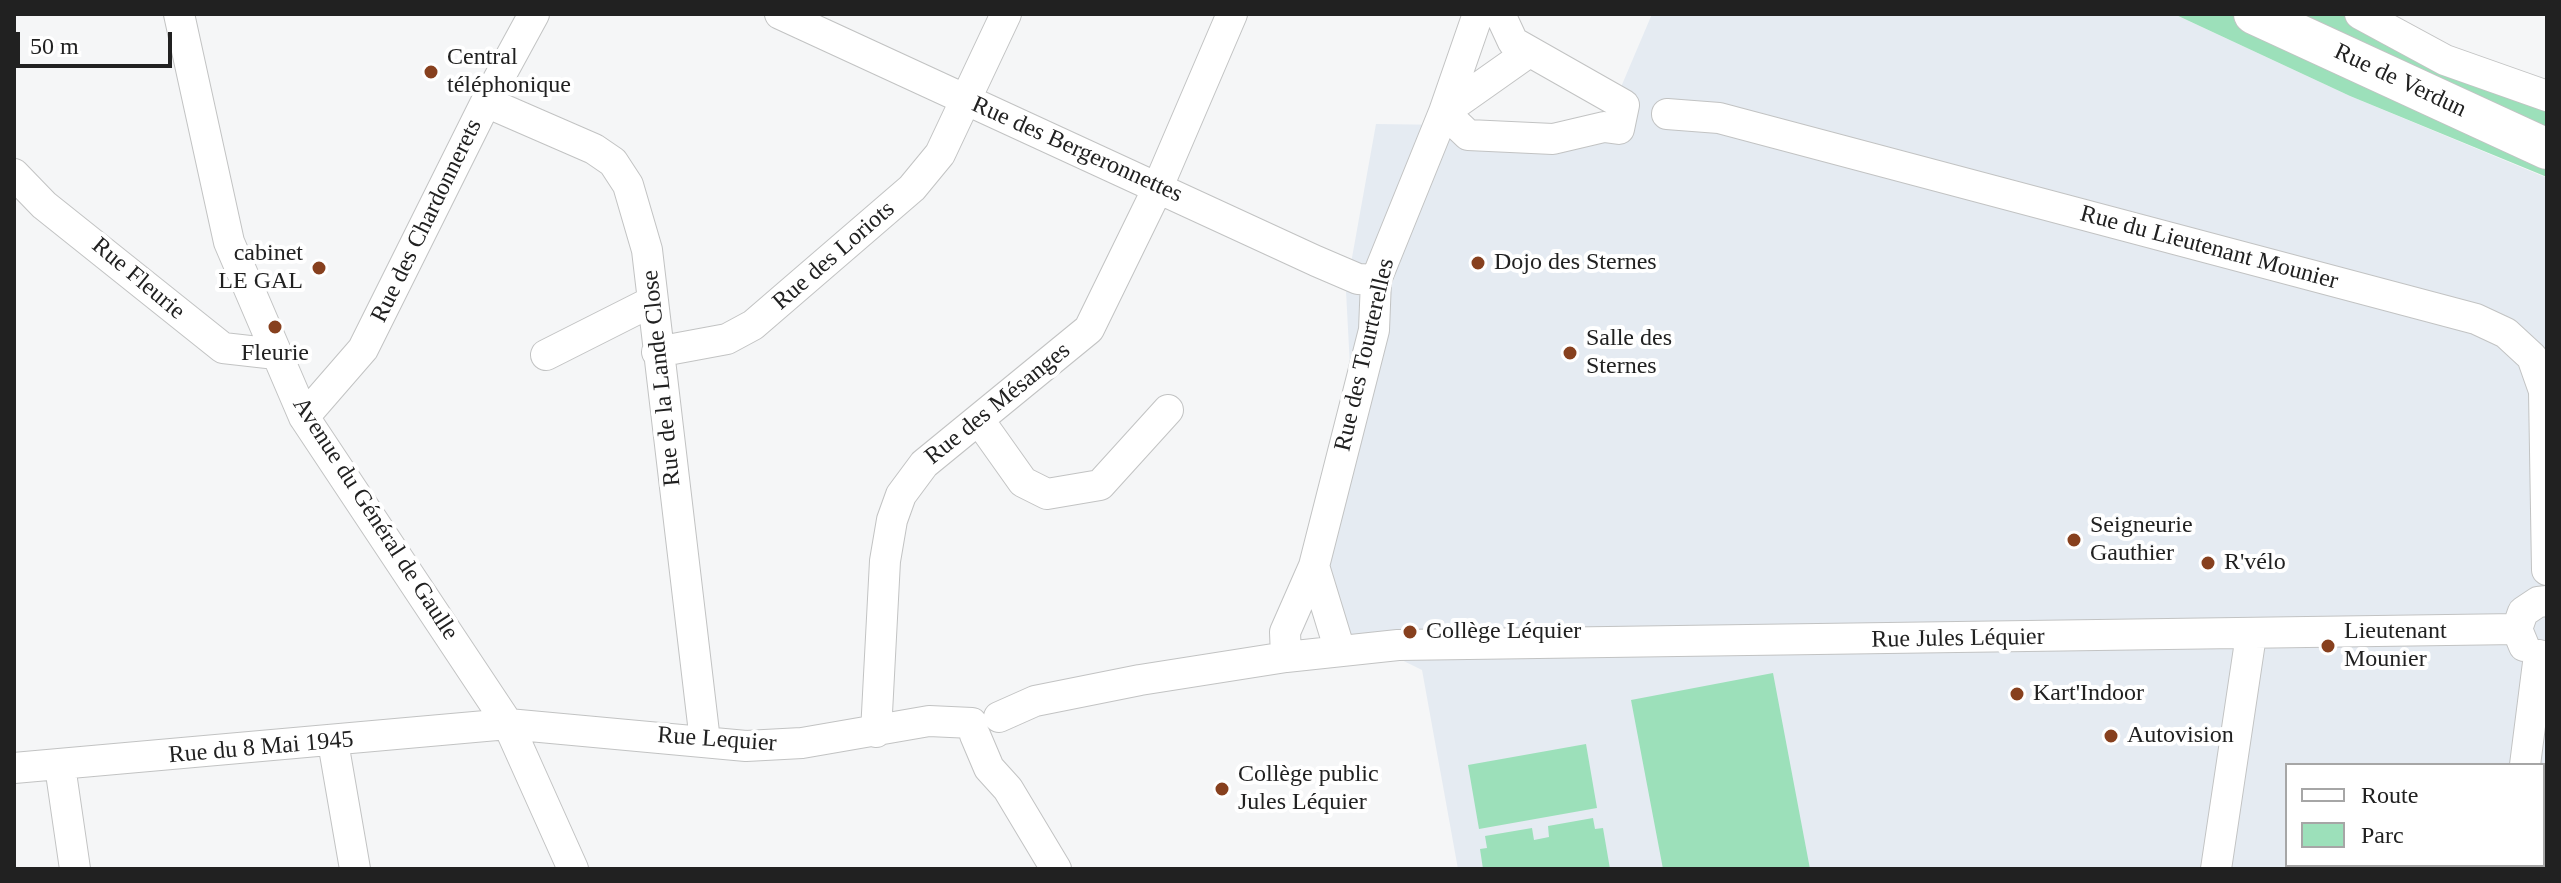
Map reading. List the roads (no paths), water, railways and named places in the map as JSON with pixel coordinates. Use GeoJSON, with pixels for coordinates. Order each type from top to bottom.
{"type":"FeatureCollection","features":[{"type":"Feature","properties":{"kind":"main road","name":"Rue de Verdun"},"geometry":{"type":"LineString","coordinates":[[2254,14],[2547,149]]}},
{"type":"Feature","properties":{"kind":"street","name":"Avenue du Général de Gaulle"},"geometry":{"type":"LineString","coordinates":[[179,14],[229,242],[304,417],[508,724],[573,869]]}},
{"type":"Feature","properties":{"kind":"street","name":"Rue des Chardonnerets"},"geometry":{"type":"LineString","coordinates":[[304,417],[363,349],[486,102],[534,14]]}},
{"type":"Feature","properties":{"kind":"street","name":"Rue des Bergeronnettes"},"geometry":{"type":"LineString","coordinates":[[780,14],[1157,185],[1316,261],[1358,279],[1376,280]]}},
{"type":"Feature","properties":{"kind":"street","name":"Rue des Loriots"},"geometry":{"type":"LineString","coordinates":[[657,352],[727,339],[753,325],[912,188],[940,154],[1006,14]]}},
{"type":"Feature","properties":{"kind":"street","name":"Rue des Mésanges"},"geometry":{"type":"LineString","coordinates":[[876,732],[879,621],[892,520],[901,495],[924,464],[1089,329],[1232,14]]}},
{"type":"Feature","properties":{"kind":"street","name":"Rue des Tourterelles"},"geometry":{"type":"LineString","coordinates":[[1286,657],[1285,632],[1314,566],[1374,330],[1376,280],[1444,112],[1478,14]]}},
{"type":"Feature","properties":{"kind":"street"},"geometry":{"type":"LineString","coordinates":[[1500,14],[1513,42],[1624,105],[1619,129],[1604,127],[1553,139],[1468,135],[1444,112],[1529,52]]}},
{"type":"Feature","properties":{"kind":"street"},"geometry":{"type":"LineString","coordinates":[[2360,14],[2445,60],[2547,96]]}},
{"type":"Feature","properties":{"kind":"street","name":"Rue de la Lande Close"},"geometry":{"type":"LineString","coordinates":[[486,102],[594,149],[613,162],[628,185],[639,219],[653,301],[705,741]]}},
{"type":"Feature","properties":{"kind":"street","name":"Rue du Lieutenant Mounier"},"geometry":{"type":"LineString","coordinates":[[1667,114],[1719,118],[2476,319],[2506,333],[2532,357],[2544,391],[2547,570]]}},
{"type":"Feature","properties":{"kind":"street","name":"Rue Fleurie"},"geometry":{"type":"LineString","coordinates":[[14,174],[44,205],[223,348],[276,354]]}},
{"type":"Feature","properties":{"kind":"street"},"geometry":{"type":"LineString","coordinates":[[546,355],[653,301]]}},
{"type":"Feature","properties":{"kind":"street"},"geometry":{"type":"LineString","coordinates":[[979,420],[1023,482],[1047,494],[1100,485],[1168,410]]}},
{"type":"Feature","properties":{"kind":"street"},"geometry":{"type":"LineString","coordinates":[[1314,566],[1340,651]]}},
{"type":"Feature","properties":{"kind":"street"},"geometry":{"type":"LineString","coordinates":[[2525,763],[2543,655],[2524,646],[2517,629],[2523,612],[2547,599],[2547,576]]}},
{"type":"Feature","properties":{"kind":"street","name":"Rue Jules Léquier"},"geometry":{"type":"LineString","coordinates":[[1398,645],[2517,629]]}},
{"type":"Feature","properties":{"kind":"street"},"geometry":{"type":"LineString","coordinates":[[2216,869],[2251,635]]}},
{"type":"Feature","properties":{"kind":"street","name":"Rue Lequier"},"geometry":{"type":"LineString","coordinates":[[508,724],[746,746],[876,732],[929,721],[986,727],[1035,701],[1286,657],[1398,645]]}},
{"type":"Feature","properties":{"kind":"street","name":"Rue du 8 Mai 1945"},"geometry":{"type":"LineString","coordinates":[[14,768],[333,742],[508,724]]}},
{"type":"Feature","properties":{"kind":"street"},"geometry":{"type":"LineString","coordinates":[[986,727],[989,768],[1008,789],[1056,869]]}},
{"type":"Feature","properties":{"kind":"street"},"geometry":{"type":"LineString","coordinates":[[986,727],[1065,869]]}},
{"type":"Feature","properties":{"kind":"street"},"geometry":{"type":"LineString","coordinates":[[333,742],[355,869]]}},
{"type":"Feature","properties":{"kind":"street"},"geometry":{"type":"LineString","coordinates":[[60,766],[75,869]]}},
{"type":"Feature","properties":{"kind":"place","name":"Central téléphonique"},"geometry":{"type":"Point","coordinates":[431,72]}},
{"type":"Feature","properties":{"kind":"place","name":"Dojo des Sternes"},"geometry":{"type":"Point","coordinates":[1478,263]}},
{"type":"Feature","properties":{"kind":"place","name":"cabinet LE GAL"},"geometry":{"type":"Point","coordinates":[319,268]}},
{"type":"Feature","properties":{"kind":"place","name":"Fleurie"},"geometry":{"type":"Point","coordinates":[275,327]}},
{"type":"Feature","properties":{"kind":"place","name":"Salle des Sternes"},"geometry":{"type":"Point","coordinates":[1570,353]}},
{"type":"Feature","properties":{"kind":"place","name":"Seigneurie Gauthier"},"geometry":{"type":"Point","coordinates":[2074,540]}},
{"type":"Feature","properties":{"kind":"place","name":"R'vélo"},"geometry":{"type":"Point","coordinates":[2208,563]}},
{"type":"Feature","properties":{"kind":"place","name":"Collège Léquier"},"geometry":{"type":"Point","coordinates":[1410,632]}},
{"type":"Feature","properties":{"kind":"place","name":"Lieutenant Mounier"},"geometry":{"type":"Point","coordinates":[2328,646]}},
{"type":"Feature","properties":{"kind":"place","name":"Kart'Indoor"},"geometry":{"type":"Point","coordinates":[2017,694]}},
{"type":"Feature","properties":{"kind":"place","name":"Autovision"},"geometry":{"type":"Point","coordinates":[2111,736]}},
{"type":"Feature","properties":{"kind":"place","name":"Collège public Jules Léquier"},"geometry":{"type":"Point","coordinates":[1222,789]}}]}
